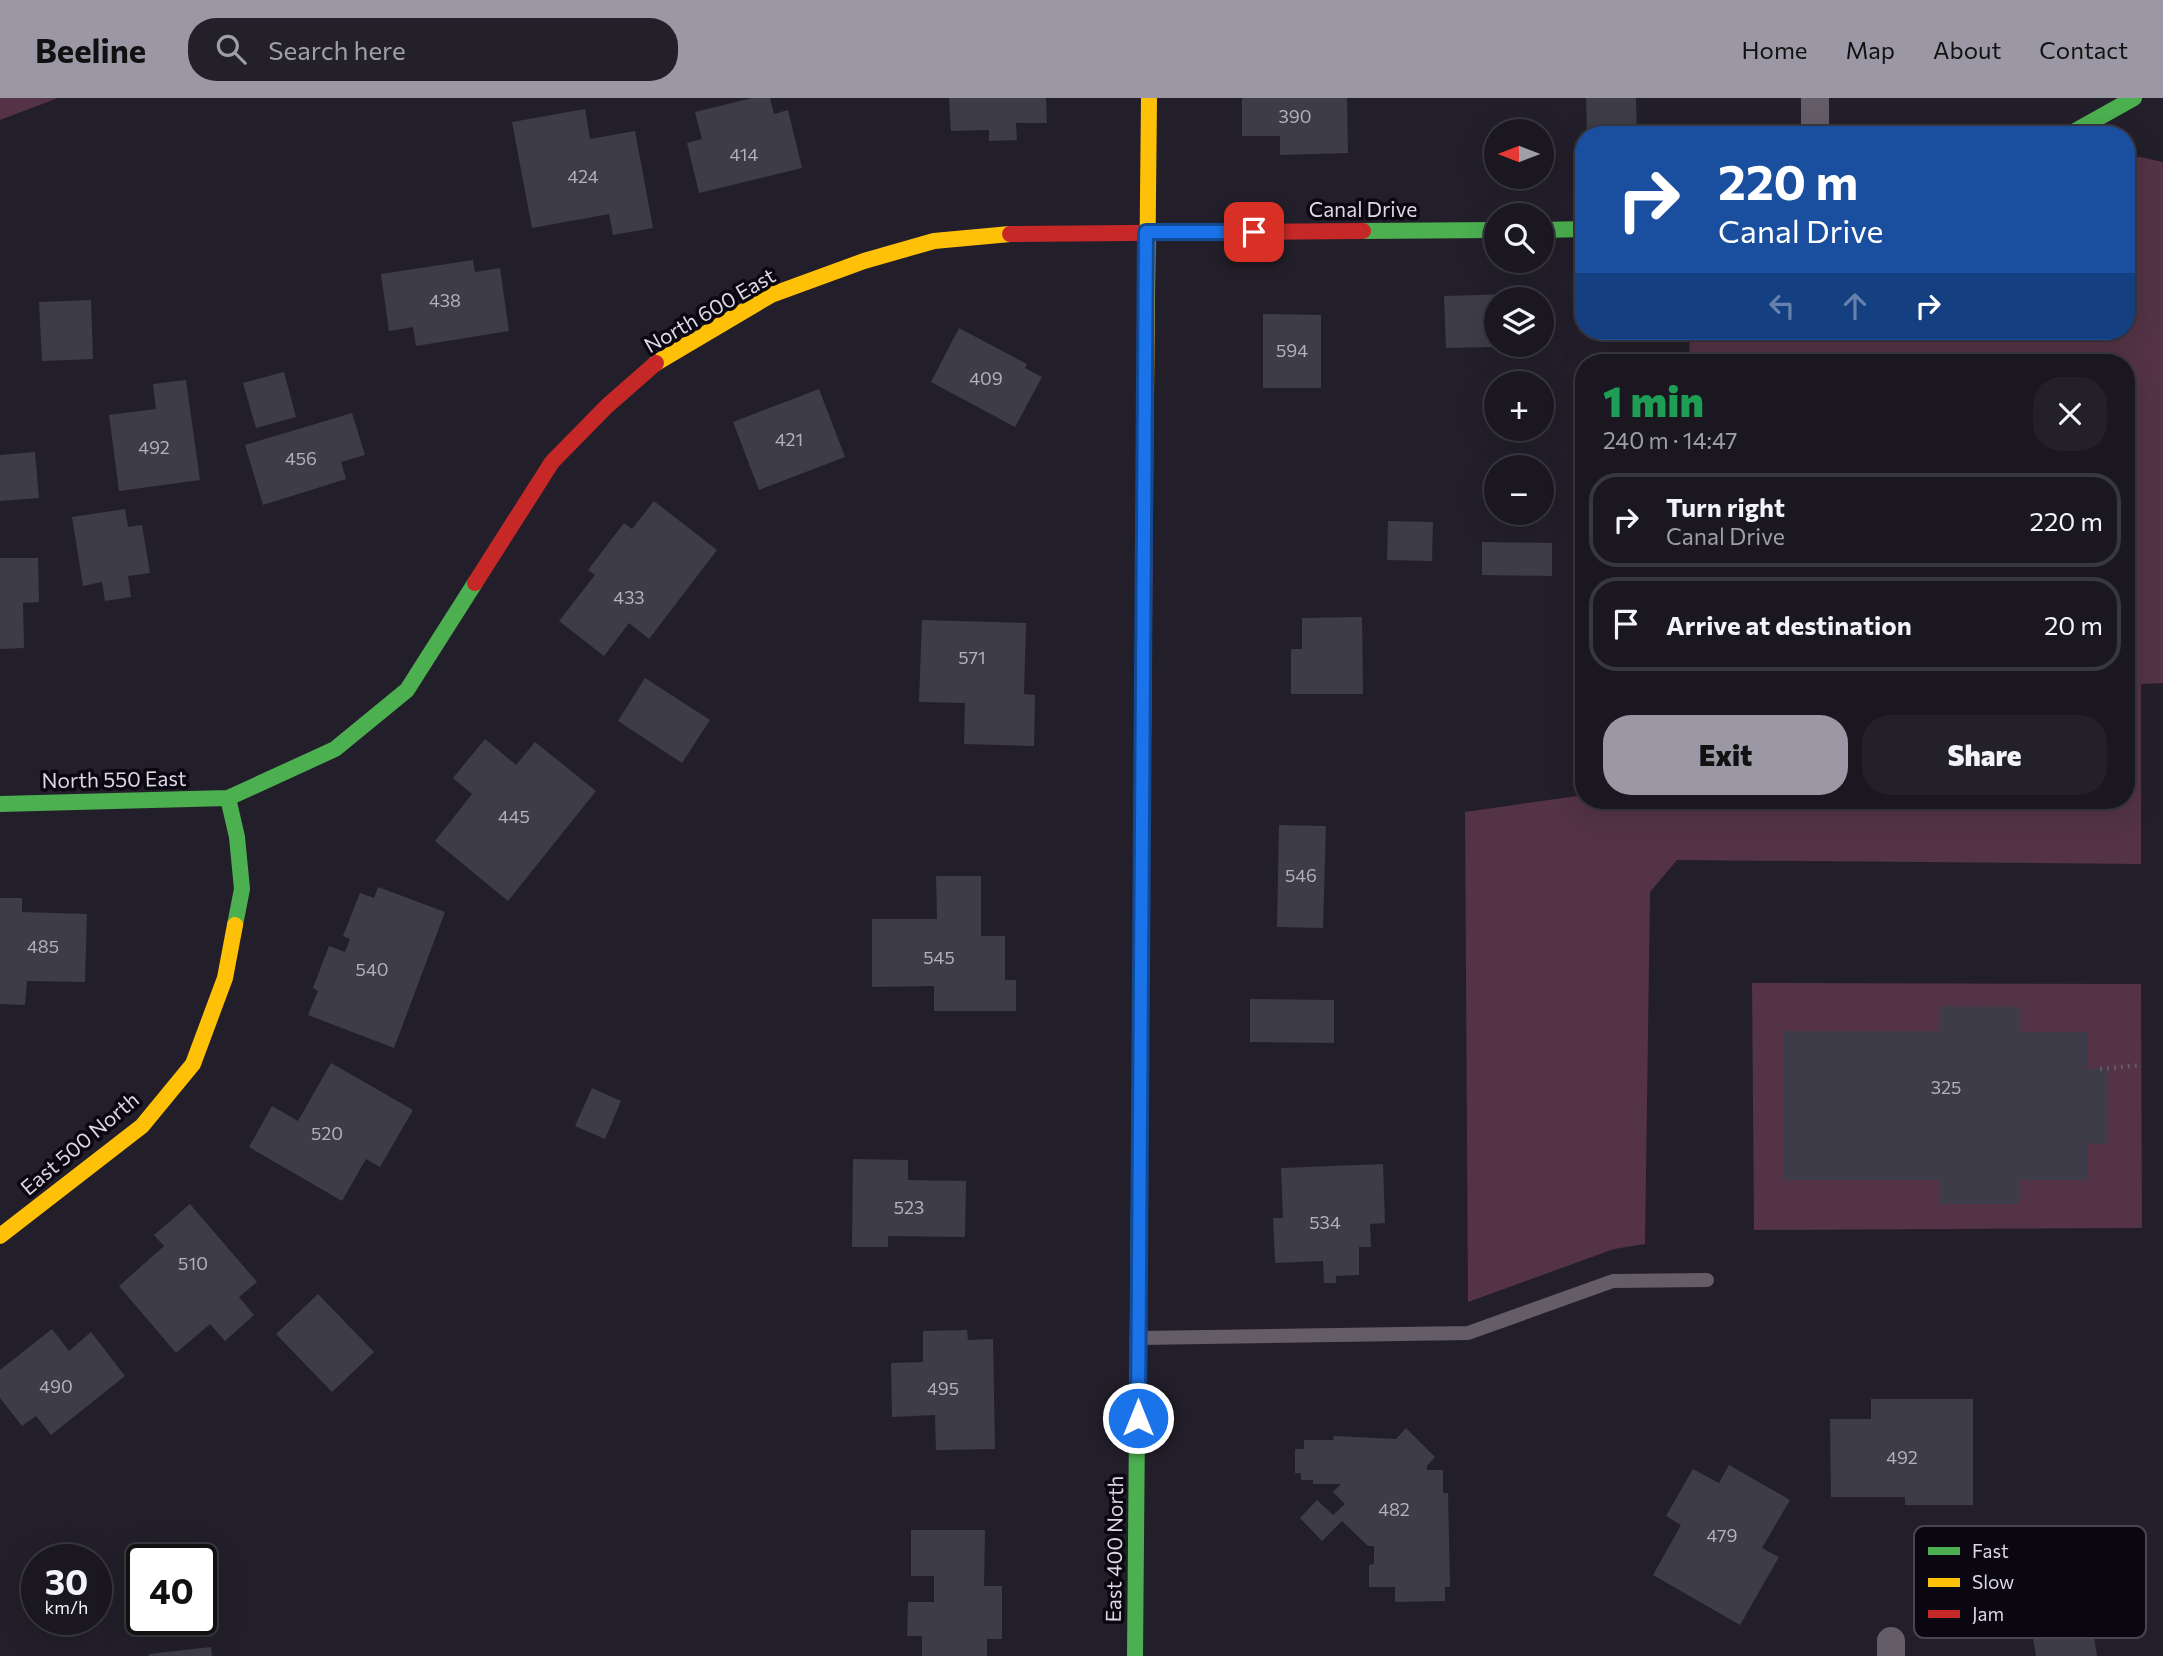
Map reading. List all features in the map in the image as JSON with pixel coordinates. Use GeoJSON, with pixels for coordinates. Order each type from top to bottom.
{"type":"FeatureCollection","features":[{"type":"Feature","properties":{"kind":"street","name":"East 400 North"},"geometry":{"type":"LineString","coordinates":[[1136,1656],[1149,98]]}},
{"type":"Feature","properties":{"kind":"street"},"geometry":{"type":"LineString","coordinates":[[1815,98],[1815,126]]}},
{"type":"Feature","properties":{"kind":"street"},"geometry":{"type":"LineString","coordinates":[[2084,126],[2134,98]]}},
{"type":"Feature","properties":{"kind":"street"},"geometry":{"type":"LineString","coordinates":[[1554,230],[1575,229]]}},
{"type":"Feature","properties":{"kind":"street","name":"Canal Drive"},"geometry":{"type":"LineString","coordinates":[[1146,232],[1484,230]]}},
{"type":"Feature","properties":{"kind":"street","name":"North 600 East"},"geometry":{"type":"LineString","coordinates":[[228,799],[335,749],[407,690],[552,462],[607,406],[662,358],[771,295],[864,261],[934,241],[1015,234],[1146,232]]}},
{"type":"Feature","properties":{"kind":"street","name":"North 550 East"},"geometry":{"type":"LineString","coordinates":[[0,804],[228,799]]}},
{"type":"Feature","properties":{"kind":"street","name":"East 500 North"},"geometry":{"type":"LineString","coordinates":[[0,1236],[142,1126],[193,1064],[225,978],[242,889],[237,837],[228,799]]}},
{"type":"Feature","properties":{"kind":"lane"},"geometry":{"type":"LineString","coordinates":[[1138,1338],[1468,1333],[1613,1281],[1707,1280]]}},
{"type":"Feature","properties":{"kind":"path"},"geometry":{"type":"LineString","coordinates":[[2100,1069],[2142,1065]]}},
{"type":"Feature","properties":{"kind":"shaded area"},"geometry":{"type":"Polygon","coordinates":[[[0,98],[58,98],[0,120],[0,98]]]}},
{"type":"Feature","properties":{"kind":"shaded area"},"geometry":{"type":"Polygon","coordinates":[[[2135,158],[2163,162],[2163,683],[2141,684],[2141,864],[1677,860],[1650,892],[1645,1244],[1614,1249],[1468,1302],[1465,812],[1575,796],[1575,809],[2135,809],[2135,354],[1689,354],[1690,340],[2135,340],[2135,158]]]}},
{"type":"Feature","properties":{"kind":"shaded area"},"geometry":{"type":"Polygon","coordinates":[[[1752,983],[2141,984],[2142,1228],[1754,1230],[1752,983]]]}},
{"type":"Feature","properties":{"kind":"building"},"geometry":{"type":"Polygon","coordinates":[[[752,98],[770,98],[774,114],[788,110],[802,168],[699,193],[687,143],[702,139],[695,112],[752,98]]]}},
{"type":"Feature","properties":{"kind":"building"},"geometry":{"type":"Polygon","coordinates":[[[949,98],[1046,98],[1047,123],[1016,123],[1017,140],[989,141],[989,130],[951,131],[949,98]]]}},
{"type":"Feature","properties":{"kind":"building"},"geometry":{"type":"Polygon","coordinates":[[[1242,98],[1347,98],[1348,153],[1280,155],[1280,136],[1242,136],[1242,98]]]}},
{"type":"Feature","properties":{"kind":"building"},"geometry":{"type":"Polygon","coordinates":[[[1586,98],[1636,98],[1637,126],[1587,126],[1586,98]]]}},
{"type":"Feature","properties":{"kind":"building"},"geometry":{"type":"Polygon","coordinates":[[[585,109],[590,139],[635,131],[653,228],[613,235],[609,214],[532,228],[512,122],[585,109]]]}},
{"type":"Feature","properties":{"kind":"building"},"geometry":{"type":"Polygon","coordinates":[[[473,260],[475,272],[500,268],[509,331],[416,346],[413,327],[389,331],[381,274],[473,260]]]}},
{"type":"Feature","properties":{"kind":"building"},"geometry":{"type":"Polygon","coordinates":[[[1484,295],[1484,347],[1446,348],[1444,296],[1484,295]]]}},
{"type":"Feature","properties":{"kind":"building"},"geometry":{"type":"Polygon","coordinates":[[[91,300],[93,359],[42,361],[39,302],[91,300]]]}},
{"type":"Feature","properties":{"kind":"building"},"geometry":{"type":"Polygon","coordinates":[[[1263,314],[1321,315],[1321,388],[1263,388],[1263,314]]]}},
{"type":"Feature","properties":{"kind":"building"},"geometry":{"type":"Polygon","coordinates":[[[959,328],[1027,364],[1025,368],[1042,377],[1015,427],[931,382],[959,328]]]}},
{"type":"Feature","properties":{"kind":"building"},"geometry":{"type":"Polygon","coordinates":[[[284,372],[296,417],[256,428],[243,383],[284,372]]]}},
{"type":"Feature","properties":{"kind":"building"},"geometry":{"type":"Polygon","coordinates":[[[186,380],[200,480],[119,491],[109,415],[156,409],[153,384],[186,380]]]}},
{"type":"Feature","properties":{"kind":"building"},"geometry":{"type":"Polygon","coordinates":[[[819,389],[845,457],[759,490],[733,422],[819,389]]]}},
{"type":"Feature","properties":{"kind":"building"},"geometry":{"type":"Polygon","coordinates":[[[352,413],[365,455],[341,462],[346,479],[263,505],[245,445],[352,413]]]}},
{"type":"Feature","properties":{"kind":"building"},"geometry":{"type":"Polygon","coordinates":[[[35,452],[39,498],[0,501],[0,455],[35,452]]]}},
{"type":"Feature","properties":{"kind":"building"},"geometry":{"type":"Polygon","coordinates":[[[654,501],[717,550],[649,639],[629,623],[604,656],[559,621],[595,575],[588,570],[624,523],[632,529],[654,501]]]}},
{"type":"Feature","properties":{"kind":"building"},"geometry":{"type":"Polygon","coordinates":[[[125,509],[128,527],[142,525],[150,573],[128,576],[131,597],[105,601],[102,582],[83,586],[72,517],[125,509]]]}},
{"type":"Feature","properties":{"kind":"building"},"geometry":{"type":"Polygon","coordinates":[[[1388,521],[1433,522],[1432,561],[1387,560],[1388,521]]]}},
{"type":"Feature","properties":{"kind":"building"},"geometry":{"type":"Polygon","coordinates":[[[1482,542],[1552,543],[1552,576],[1482,575],[1482,542]]]}},
{"type":"Feature","properties":{"kind":"building"},"geometry":{"type":"Polygon","coordinates":[[[0,558],[38,558],[39,602],[23,603],[24,648],[0,649],[0,558]]]}},
{"type":"Feature","properties":{"kind":"building"},"geometry":{"type":"Polygon","coordinates":[[[1362,617],[1363,694],[1291,694],[1291,649],[1302,649],[1302,618],[1362,617]]]}},
{"type":"Feature","properties":{"kind":"building"},"geometry":{"type":"Polygon","coordinates":[[[922,620],[1026,623],[1024,694],[1035,695],[1034,746],[964,744],[965,703],[919,702],[922,620]]]}},
{"type":"Feature","properties":{"kind":"building"},"geometry":{"type":"Polygon","coordinates":[[[645,678],[710,720],[682,763],[618,721],[645,678]]]}},
{"type":"Feature","properties":{"kind":"building"},"geometry":{"type":"Polygon","coordinates":[[[485,739],[516,765],[535,742],[596,791],[508,901],[435,841],[472,794],[453,778],[485,739]]]}},
{"type":"Feature","properties":{"kind":"building"},"geometry":{"type":"Polygon","coordinates":[[[1279,825],[1326,826],[1323,928],[1277,927],[1279,825]]]}},
{"type":"Feature","properties":{"kind":"building"},"geometry":{"type":"Polygon","coordinates":[[[936,876],[981,876],[981,936],[1005,936],[1005,980],[1016,980],[1016,1011],[934,1011],[934,986],[872,987],[872,919],[937,919],[936,876]]]}},
{"type":"Feature","properties":{"kind":"building"},"geometry":{"type":"Polygon","coordinates":[[[378,887],[445,912],[394,1048],[308,1015],[318,991],[313,988],[329,946],[345,952],[350,939],[343,936],[360,893],[374,898],[378,887]]]}},
{"type":"Feature","properties":{"kind":"building"},"geometry":{"type":"Polygon","coordinates":[[[0,898],[22,898],[22,912],[87,914],[85,982],[27,981],[25,1005],[0,1004],[0,898]]]}},
{"type":"Feature","properties":{"kind":"building"},"geometry":{"type":"Polygon","coordinates":[[[1250,999],[1334,1000],[1334,1043],[1250,1042],[1250,999]]]}},
{"type":"Feature","properties":{"kind":"building"},"geometry":{"type":"Polygon","coordinates":[[[1940,1006],[2019,1007],[2019,1032],[2087,1032],[2087,1069],[2107,1069],[2107,1144],[2088,1143],[2088,1180],[2020,1180],[2020,1204],[1940,1204],[1940,1180],[1784,1180],[1784,1031],[1940,1031],[1940,1006]]]}},
{"type":"Feature","properties":{"kind":"building"},"geometry":{"type":"Polygon","coordinates":[[[331,1063],[413,1110],[380,1167],[366,1159],[342,1201],[249,1147],[272,1106],[298,1121],[331,1063]]]}},
{"type":"Feature","properties":{"kind":"building"},"geometry":{"type":"Polygon","coordinates":[[[592,1088],[621,1101],[605,1139],[575,1126],[592,1088]]]}},
{"type":"Feature","properties":{"kind":"building"},"geometry":{"type":"Polygon","coordinates":[[[853,1159],[908,1160],[908,1180],[966,1181],[965,1237],[888,1236],[888,1247],[852,1247],[853,1159]]]}},
{"type":"Feature","properties":{"kind":"building"},"geometry":{"type":"Polygon","coordinates":[[[1383,1164],[1385,1223],[1370,1224],[1371,1247],[1359,1247],[1359,1275],[1336,1276],[1336,1283],[1324,1283],[1323,1261],[1275,1263],[1273,1218],[1283,1218],[1281,1168],[1383,1164]]]}},
{"type":"Feature","properties":{"kind":"building"},"geometry":{"type":"Polygon","coordinates":[[[190,1204],[257,1282],[239,1297],[254,1315],[225,1341],[210,1324],[176,1353],[119,1286],[164,1246],[154,1235],[190,1204]]]}},
{"type":"Feature","properties":{"kind":"building"},"geometry":{"type":"Polygon","coordinates":[[[318,1294],[374,1352],[332,1392],[276,1334],[318,1294]]]}},
{"type":"Feature","properties":{"kind":"building"},"geometry":{"type":"Polygon","coordinates":[[[52,1329],[69,1351],[91,1332],[125,1376],[51,1435],[36,1416],[22,1426],[0,1398],[0,1370],[52,1329]]]}},
{"type":"Feature","properties":{"kind":"building"},"geometry":{"type":"Polygon","coordinates":[[[967,1330],[968,1340],[993,1339],[995,1449],[936,1450],[935,1415],[892,1417],[891,1363],[923,1362],[923,1331],[967,1330]]]}},
{"type":"Feature","properties":{"kind":"building"},"geometry":{"type":"Polygon","coordinates":[[[1871,1399],[1973,1399],[1973,1505],[1905,1505],[1905,1497],[1831,1497],[1830,1419],[1871,1419],[1871,1399]]]}},
{"type":"Feature","properties":{"kind":"building"},"geometry":{"type":"Polygon","coordinates":[[[1406,1428],[1435,1457],[1427,1470],[1443,1470],[1443,1493],[1448,1493],[1450,1587],[1445,1587],[1445,1601],[1395,1602],[1395,1587],[1369,1587],[1369,1565],[1374,1564],[1374,1546],[1368,1546],[1342,1521],[1322,1541],[1300,1518],[1317,1500],[1333,1515],[1345,1504],[1333,1492],[1341,1484],[1313,1484],[1313,1480],[1301,1480],[1301,1473],[1295,1473],[1295,1449],[1304,1449],[1304,1440],[1333,1440],[1334,1436],[1396,1439],[1406,1428]]]}},
{"type":"Feature","properties":{"kind":"building"},"geometry":{"type":"Polygon","coordinates":[[[1729,1465],[1790,1500],[1762,1548],[1779,1557],[1740,1625],[1653,1575],[1681,1525],[1666,1516],[1693,1469],[1719,1483],[1729,1465]]]}},
{"type":"Feature","properties":{"kind":"building"},"geometry":{"type":"Polygon","coordinates":[[[911,1530],[985,1530],[984,1586],[1002,1586],[1002,1639],[987,1639],[987,1656],[922,1656],[922,1636],[907,1636],[908,1602],[934,1602],[934,1576],[911,1576],[911,1530]]]}},
{"type":"Feature","properties":{"kind":"building"},"geometry":{"type":"Polygon","coordinates":[[[2033,1638],[2094,1638],[2097,1656],[2036,1656],[2033,1638]]]}},
{"type":"Feature","properties":{"kind":"building"},"geometry":{"type":"Polygon","coordinates":[[[211,1647],[212,1656],[149,1656],[149,1654],[211,1647]]]}},
{"type":"Feature","properties":{"kind":"traffic: fast"},"geometry":{"type":"LineString","coordinates":[[2084,126],[2134,98]]}},
{"type":"Feature","properties":{"kind":"traffic: fast"},"geometry":{"type":"LineString","coordinates":[[1554,230],[1575,229]]}},
{"type":"Feature","properties":{"kind":"traffic: fast"},"geometry":{"type":"LineString","coordinates":[[1363,231],[1484,230]]}},
{"type":"Feature","properties":{"kind":"traffic: fast"},"geometry":{"type":"LineString","coordinates":[[0,804],[228,798],[335,749],[407,690],[475,583]]}},
{"type":"Feature","properties":{"kind":"traffic: fast"},"geometry":{"type":"LineString","coordinates":[[228,798],[237,837],[242,889],[235,925]]}},
{"type":"Feature","properties":{"kind":"traffic: fast"},"geometry":{"type":"LineString","coordinates":[[1135,1656],[1141,963]]}},
{"type":"Feature","properties":{"kind":"traffic: slow"},"geometry":{"type":"LineString","coordinates":[[1146,395],[1149,98]]}},
{"type":"Feature","properties":{"kind":"traffic: slow"},"geometry":{"type":"LineString","coordinates":[[656,363],[771,295],[864,261],[934,241],[1010,234]]}},
{"type":"Feature","properties":{"kind":"traffic: slow"},"geometry":{"type":"LineString","coordinates":[[1141,963],[1144,629]]}},
{"type":"Feature","properties":{"kind":"traffic: slow"},"geometry":{"type":"LineString","coordinates":[[0,1236],[142,1126],[193,1064],[225,978],[235,925]]}},
{"type":"Feature","properties":{"kind":"traffic: jam"},"geometry":{"type":"LineString","coordinates":[[1010,234],[1363,231]]}},
{"type":"Feature","properties":{"kind":"traffic: jam"},"geometry":{"type":"LineString","coordinates":[[475,583],[552,462],[607,406],[656,363]]}},
{"type":"Feature","properties":{"kind":"traffic: jam"},"geometry":{"type":"LineString","coordinates":[[1144,629],[1146,395]]}},
{"type":"Feature","properties":{"kind":"route"},"geometry":{"type":"LineString","coordinates":[[1138,1418],[1146,232],[1254,232]]}}]}
